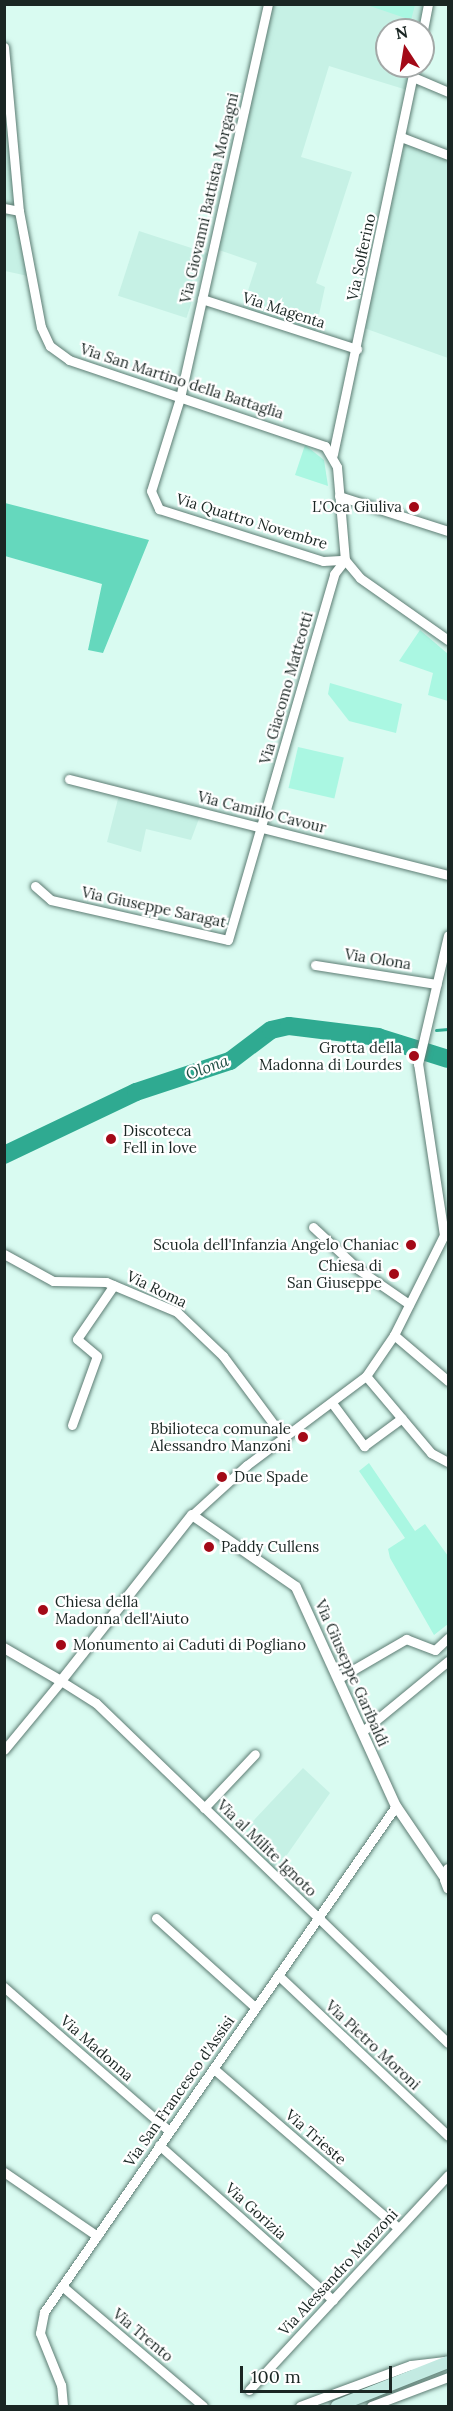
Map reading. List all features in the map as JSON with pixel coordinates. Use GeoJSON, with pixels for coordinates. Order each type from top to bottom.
{"type":"FeatureCollection","features":[{"type":"Feature","properties":{"kind":"main road"},"geometry":{"type":"LineString","coordinates":[[337,2406],[448,2361]]}},
{"type":"Feature","properties":{"kind":"street","name":"Via Giovanni Battista Morgagni"},"geometry":{"type":"LineString","coordinates":[[180,398],[267,4]]}},
{"type":"Feature","properties":{"kind":"street","name":"Via San Martino della Battaglia"},"geometry":{"type":"LineString","coordinates":[[4,47],[19,212],[41,327],[50,346],[69,360],[180,398],[312,439],[333,454]]}},
{"type":"Feature","properties":{"kind":"street","name":"Via Solferino"},"geometry":{"type":"LineString","coordinates":[[333,454],[413,78]]}},
{"type":"Feature","properties":{"kind":"street"},"geometry":{"type":"LineString","coordinates":[[415,78],[448,92]]}},
{"type":"Feature","properties":{"kind":"street"},"geometry":{"type":"LineString","coordinates":[[400,137],[448,155]]}},
{"type":"Feature","properties":{"kind":"street"},"geometry":{"type":"LineString","coordinates":[[4,208],[19,212]]}},
{"type":"Feature","properties":{"kind":"street","name":"Via Magenta"},"geometry":{"type":"LineString","coordinates":[[202,299],[357,349]]}},
{"type":"Feature","properties":{"kind":"street","name":"Via Quattro Novembre"},"geometry":{"type":"LineString","coordinates":[[180,398],[151,491],[159,508],[323,561],[345,560]]}},
{"type":"Feature","properties":{"kind":"street"},"geometry":{"type":"LineString","coordinates":[[333,454],[345,560],[360,578],[448,640]]}},
{"type":"Feature","properties":{"kind":"street"},"geometry":{"type":"LineString","coordinates":[[339,496],[448,531]]}},
{"type":"Feature","properties":{"kind":"street","name":"Via Giacomo Matteotti"},"geometry":{"type":"LineString","coordinates":[[262,828],[334,574],[345,560]]}},
{"type":"Feature","properties":{"kind":"street","name":"Via Camillo Cavour"},"geometry":{"type":"LineString","coordinates":[[69,779],[448,875]]}},
{"type":"Feature","properties":{"kind":"street","name":"Via Giuseppe Saragat"},"geometry":{"type":"LineString","coordinates":[[35,886],[51,900],[228,940],[262,828]]}},
{"type":"Feature","properties":{"kind":"street"},"geometry":{"type":"LineString","coordinates":[[4,1750],[192,1515],[284,1438],[366,1376],[394,1335],[446,1235],[418,1064],[448,935]]}},
{"type":"Feature","properties":{"kind":"street","name":"Via Olona"},"geometry":{"type":"LineString","coordinates":[[315,965],[437,984]]}},
{"type":"Feature","properties":{"kind":"street"},"geometry":{"type":"LineString","coordinates":[[312,1227],[358,1269],[410,1304]]}},
{"type":"Feature","properties":{"kind":"street","name":"Via Roma"},"geometry":{"type":"LineString","coordinates":[[4,1254],[54,1281],[114,1285],[177,1312],[200,1331],[284,1438]]}},
{"type":"Feature","properties":{"kind":"street"},"geometry":{"type":"LineString","coordinates":[[72,1425],[97,1356],[77,1340],[114,1285]]}},
{"type":"Feature","properties":{"kind":"street"},"geometry":{"type":"LineString","coordinates":[[394,1335],[448,1381]]}},
{"type":"Feature","properties":{"kind":"street"},"geometry":{"type":"LineString","coordinates":[[366,1376],[431,1453],[448,1462]]}},
{"type":"Feature","properties":{"kind":"street"},"geometry":{"type":"LineString","coordinates":[[332,1403],[364,1446],[402,1418]]}},
{"type":"Feature","properties":{"kind":"street","name":"Via Giuseppe Garibaldi"},"geometry":{"type":"LineString","coordinates":[[192,1515],[296,1587],[364,1730],[396,1806],[447,1878]]}},
{"type":"Feature","properties":{"kind":"street"},"geometry":{"type":"LineString","coordinates":[[339,1678],[406,1639],[435,1650],[448,1638]]}},
{"type":"Feature","properties":{"kind":"street"},"geometry":{"type":"LineString","coordinates":[[4,1648],[60,1680]]}},
{"type":"Feature","properties":{"kind":"street"},"geometry":{"type":"LineString","coordinates":[[364,1730],[448,1661]]}},
{"type":"Feature","properties":{"kind":"street","name":"Via al Milite Ignoto"},"geometry":{"type":"LineString","coordinates":[[60,1680],[96,1703],[448,2043]]}},
{"type":"Feature","properties":{"kind":"street"},"geometry":{"type":"LineString","coordinates":[[204,1808],[255,1754]]}},
{"type":"Feature","properties":{"kind":"street","name":"Via San Francesco d'Assisi"},"geometry":{"type":"LineString","coordinates":[[63,2406],[61,2385],[40,2327],[62,2286],[396,1806]]}},
{"type":"Feature","properties":{"kind":"street","name":"Via Giuseppe Garibaldi"},"geometry":{"type":"LineString","coordinates":[[426,1850],[448,1863]]}},
{"type":"Feature","properties":{"kind":"street"},"geometry":{"type":"LineString","coordinates":[[156,1918],[255,2007]]}},
{"type":"Feature","properties":{"kind":"street","name":"Via Pietro Moroni"},"geometry":{"type":"LineString","coordinates":[[278,1975],[448,2136]]}},
{"type":"Feature","properties":{"kind":"street","name":"Via Madonna"},"geometry":{"type":"LineString","coordinates":[[4,1987],[169,2132]]}},
{"type":"Feature","properties":{"kind":"street","name":"Via Trieste"},"geometry":{"type":"LineString","coordinates":[[214,2068],[398,2228]]}},
{"type":"Feature","properties":{"kind":"street","name":"Via Gorizia"},"geometry":{"type":"LineString","coordinates":[[159,2145],[333,2300]]}},
{"type":"Feature","properties":{"kind":"street"},"geometry":{"type":"LineString","coordinates":[[4,2172],[97,2236]]}},
{"type":"Feature","properties":{"kind":"street","name":"Via Alessandro Manzoni"},"geometry":{"type":"LineString","coordinates":[[249,2390],[448,2175]]}},
{"type":"Feature","properties":{"kind":"street","name":"Via Trento"},"geometry":{"type":"LineString","coordinates":[[62,2286],[204,2406]]}},
{"type":"Feature","properties":{"kind":"street"},"geometry":{"type":"LineString","coordinates":[[300,2406],[411,2365],[448,2361]]}},
{"type":"Feature","properties":{"kind":"street"},"geometry":{"type":"LineString","coordinates":[[371,2406],[448,2378]]}},
{"type":"Feature","properties":{"kind":"shaded area"},"geometry":{"type":"Polygon","coordinates":[[[271,5],[425,5],[422,18],[375,18],[375,78],[410,78],[407,90],[329,66],[301,157],[352,172],[316,283],[325,287],[315,333],[242,309],[257,263],[216,249],[271,5]]]}},
{"type":"Feature","properties":{"kind":"shaded area"},"geometry":{"type":"Polygon","coordinates":[[[4,96],[8,145],[15,207],[5,205],[4,96]]]}},
{"type":"Feature","properties":{"kind":"shaded area"},"geometry":{"type":"Polygon","coordinates":[[[405,142],[448,158],[448,358],[364,328],[405,142]]]}},
{"type":"Feature","properties":{"kind":"shaded area"},"geometry":{"type":"Polygon","coordinates":[[[4,211],[16,213],[28,276],[5,271],[4,211]]]}},
{"type":"Feature","properties":{"kind":"shaded area"},"geometry":{"type":"Polygon","coordinates":[[[139,231],[207,253],[186,318],[118,296],[139,231]]]}},
{"type":"Feature","properties":{"kind":"shaded area"},"geometry":{"type":"Polygon","coordinates":[[[119,795],[200,816],[191,840],[146,829],[141,852],[107,842],[119,795]]]}},
{"type":"Feature","properties":{"kind":"shaded area"},"geometry":{"type":"Polygon","coordinates":[[[303,1768],[330,1793],[275,1872],[239,1836],[303,1768]]]}},
{"type":"Feature","properties":{"kind":"green space"},"geometry":{"type":"Polygon","coordinates":[[[367,5],[415,5],[412,18],[367,5]]]}},
{"type":"Feature","properties":{"kind":"green space"},"geometry":{"type":"Polygon","coordinates":[[[305,445],[324,460],[328,486],[295,475],[305,445]]]}},
{"type":"Feature","properties":{"kind":"green space"},"geometry":{"type":"Polygon","coordinates":[[[5,503],[149,540],[103,653],[88,650],[102,584],[5,556],[5,503]]]}},
{"type":"Feature","properties":{"kind":"green space"},"geometry":{"type":"Polygon","coordinates":[[[420,630],[448,654],[448,701],[428,695],[433,673],[399,661],[420,630]]]}},
{"type":"Feature","properties":{"kind":"green space"},"geometry":{"type":"Polygon","coordinates":[[[330,683],[402,704],[396,733],[349,721],[328,694],[330,683]]]}},
{"type":"Feature","properties":{"kind":"green space"},"geometry":{"type":"Polygon","coordinates":[[[298,747],[344,758],[334,798],[289,788],[298,747]]]}},
{"type":"Feature","properties":{"kind":"green space"},"geometry":{"type":"Polygon","coordinates":[[[369,1463],[415,1531],[425,1524],[448,1556],[448,1624],[434,1635],[390,1558],[388,1549],[405,1538],[359,1471],[369,1463]]]}},
{"type":"Feature","properties":{"kind":"waterway","name":"Olona"},"geometry":{"type":"LineString","coordinates":[[4,1155],[136,1092],[230,1061],[271,1030],[289,1026],[378,1037],[448,1059]]}},
{"type":"Feature","properties":{"kind":"waterway"},"geometry":{"type":"LineString","coordinates":[[436,1030],[448,1029]]}},
{"type":"Feature","properties":{"kind":"place","name":"L'Oca Giuliva"},"geometry":{"type":"Point","coordinates":[414,507]}},
{"type":"Feature","properties":{"kind":"place","name":"Grotta della Madonna di Lourdes"},"geometry":{"type":"Point","coordinates":[414,1056]}},
{"type":"Feature","properties":{"kind":"place","name":"Discoteca Fell in love"},"geometry":{"type":"Point","coordinates":[111,1139]}},
{"type":"Feature","properties":{"kind":"place","name":"Scuola dell'Infanzia Angelo Chaniac"},"geometry":{"type":"Point","coordinates":[411,1245]}},
{"type":"Feature","properties":{"kind":"place","name":"Chiesa di San Giuseppe"},"geometry":{"type":"Point","coordinates":[394,1274]}},
{"type":"Feature","properties":{"kind":"place","name":"Bbilioteca comunale Alessandro Manzoni"},"geometry":{"type":"Point","coordinates":[303,1437]}},
{"type":"Feature","properties":{"kind":"place","name":"Due Spade"},"geometry":{"type":"Point","coordinates":[222,1477]}},
{"type":"Feature","properties":{"kind":"place","name":"Paddy Cullens"},"geometry":{"type":"Point","coordinates":[209,1547]}},
{"type":"Feature","properties":{"kind":"place","name":"Chiesa della Madonna dell'Aiuto"},"geometry":{"type":"Point","coordinates":[43,1610]}},
{"type":"Feature","properties":{"kind":"place","name":"Monumento ai Caduti di Pogliano"},"geometry":{"type":"Point","coordinates":[61,1645]}}]}
